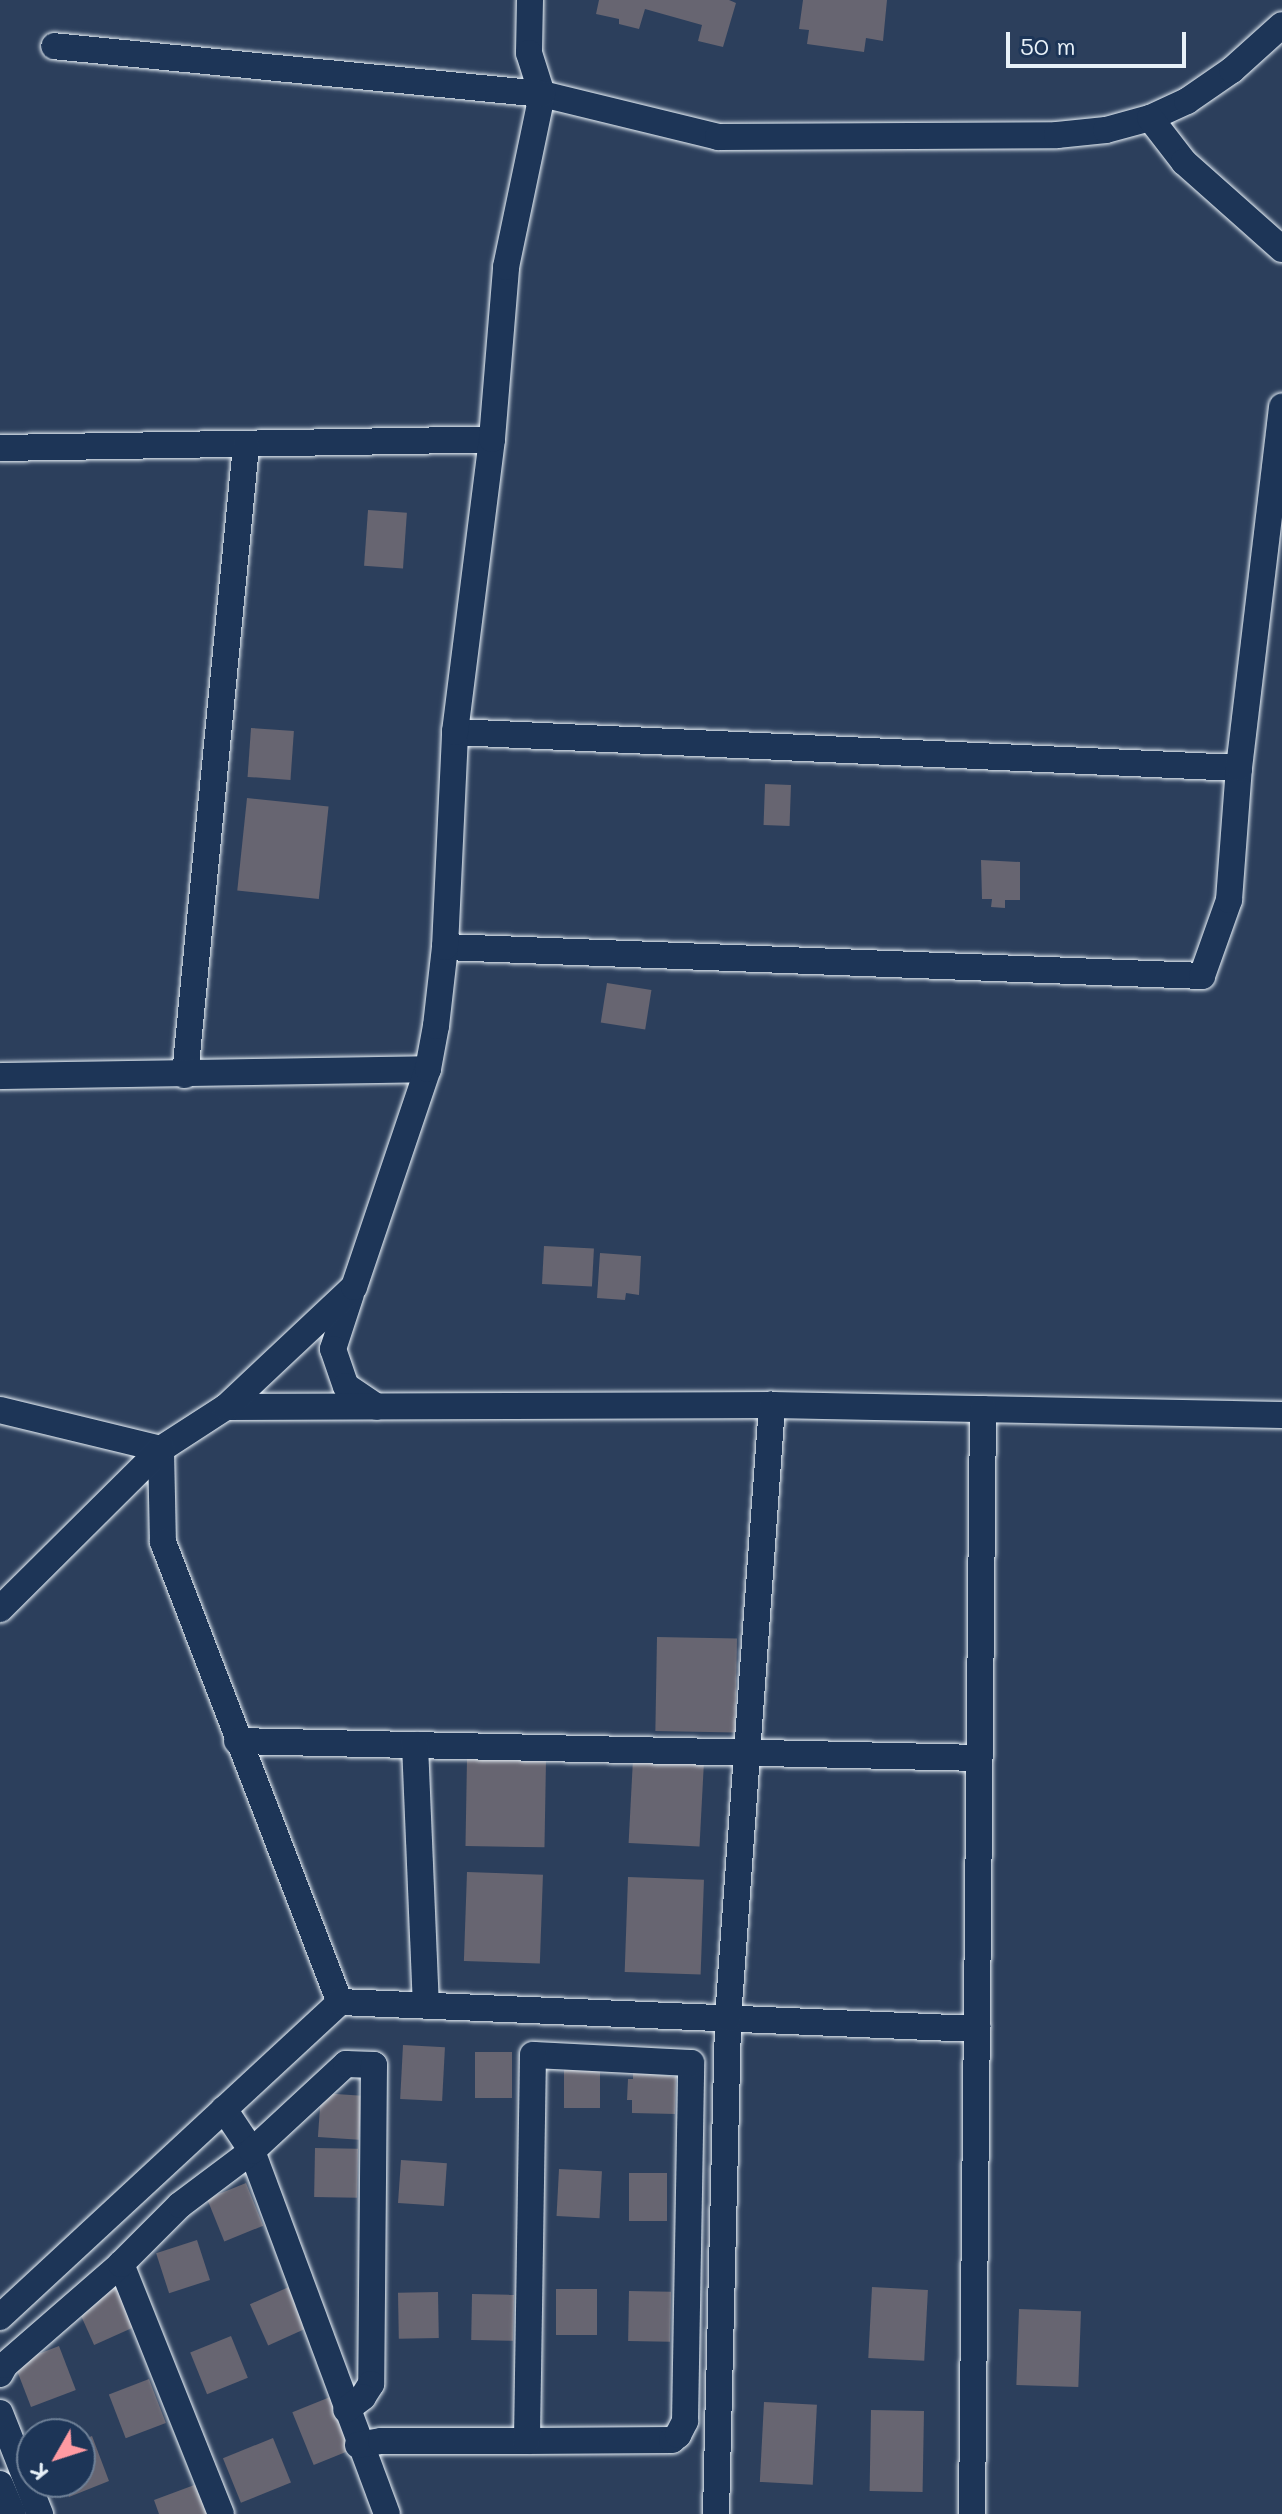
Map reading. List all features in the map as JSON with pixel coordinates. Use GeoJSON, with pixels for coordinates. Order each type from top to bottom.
{"type":"FeatureCollection","features":[{"type":"Feature","properties":{"kind":"street"},"geometry":{"type":"LineString","coordinates":[[377,1407],[346,1386],[333,1349],[340,1320],[428,1069],[445,947],[455,732],[492,439],[506,267],[542,94],[529,53],[530,0]]}},
{"type":"Feature","properties":{"kind":"street"},"geometry":{"type":"LineString","coordinates":[[54,46],[542,94],[718,137],[1057,135],[1106,130],[1150,118],[1187,101],[1232,70],[1282,25]]}},
{"type":"Feature","properties":{"kind":"street"},"geometry":{"type":"LineString","coordinates":[[1150,118],[1184,162],[1282,249]]}},
{"type":"Feature","properties":{"kind":"street"},"geometry":{"type":"LineString","coordinates":[[445,947],[1202,976],[1229,900],[1239,768],[1282,407]]}},
{"type":"Feature","properties":{"kind":"street"},"geometry":{"type":"LineString","coordinates":[[0,448],[246,446],[492,439]]}},
{"type":"Feature","properties":{"kind":"street"},"geometry":{"type":"LineString","coordinates":[[185,1075],[246,446]]}},
{"type":"Feature","properties":{"kind":"street"},"geometry":{"type":"LineString","coordinates":[[455,732],[1239,768]]}},
{"type":"Feature","properties":{"kind":"street"},"geometry":{"type":"LineString","coordinates":[[0,1076],[428,1069]]}},
{"type":"Feature","properties":{"kind":"street"},"geometry":{"type":"LineString","coordinates":[[0,1609],[161,1449],[226,1407],[354,1287]]}},
{"type":"Feature","properties":{"kind":"street"},"geometry":{"type":"LineString","coordinates":[[226,1407],[772,1405],[1282,1415]]}},
{"type":"Feature","properties":{"kind":"street"},"geometry":{"type":"LineString","coordinates":[[716,2514],[728,2018],[772,1405]]}},
{"type":"Feature","properties":{"kind":"street"},"geometry":{"type":"LineString","coordinates":[[972,2514],[983,1409]]}},
{"type":"Feature","properties":{"kind":"street"},"geometry":{"type":"LineString","coordinates":[[0,1410],[161,1449]]}},
{"type":"Feature","properties":{"kind":"street"},"geometry":{"type":"LineString","coordinates":[[161,1449],[163,1542],[237,1741],[340,2002]]}},
{"type":"Feature","properties":{"kind":"street"},"geometry":{"type":"LineString","coordinates":[[237,1741],[979,1758]]}},
{"type":"Feature","properties":{"kind":"street"},"geometry":{"type":"LineString","coordinates":[[415,1745],[426,2005]]}},
{"type":"Feature","properties":{"kind":"street"},"geometry":{"type":"LineString","coordinates":[[0,2317],[340,2002],[977,2029]]}},
{"type":"Feature","properties":{"kind":"street"},"geometry":{"type":"LineString","coordinates":[[358,2445],[381,2441],[527,2441],[672,2440],[683,2428],[691,2063],[533,2055],[527,2441]]}},
{"type":"Feature","properties":{"kind":"street"},"geometry":{"type":"LineString","coordinates":[[0,2374],[5,2365],[121,2264],[180,2205],[252,2151],[346,2064],[374,2065],[371,2384],[363,2397],[346,2410]]}},
{"type":"Feature","properties":{"kind":"street"},"geometry":{"type":"LineString","coordinates":[[224,2109],[252,2151],[358,2445],[387,2514]]}},
{"type":"Feature","properties":{"kind":"street"},"geometry":{"type":"LineString","coordinates":[[121,2264],[221,2514]]}},
{"type":"Feature","properties":{"kind":"street"},"geometry":{"type":"LineString","coordinates":[[0,2413],[40,2514]]}},
{"type":"Feature","properties":{"kind":"street"},"geometry":{"type":"LineString","coordinates":[[0,2484],[13,2514]]}},
{"type":"Feature","properties":{"kind":"building"},"geometry":{"type":"Polygon","coordinates":[[[599,0],[729,0],[736,3],[723,47],[698,41],[702,25],[645,9],[639,29],[619,24],[619,19],[596,14],[599,0]]]}},
{"type":"Feature","properties":{"kind":"building"},"geometry":{"type":"Polygon","coordinates":[[[803,0],[887,0],[883,41],[866,38],[864,52],[807,44],[809,30],[799,29],[803,0]]]}},
{"type":"Feature","properties":{"kind":"building"},"geometry":{"type":"Polygon","coordinates":[[[368,510],[407,513],[403,569],[364,566],[368,510]]]}},
{"type":"Feature","properties":{"kind":"building"},"geometry":{"type":"Polygon","coordinates":[[[251,728],[294,731],[290,780],[248,777],[251,728]]]}},
{"type":"Feature","properties":{"kind":"building"},"geometry":{"type":"Polygon","coordinates":[[[765,784],[791,785],[790,826],[764,825],[765,784]]]}},
{"type":"Feature","properties":{"kind":"building"},"geometry":{"type":"Polygon","coordinates":[[[247,798],[329,807],[319,899],[237,890],[247,798]]]}},
{"type":"Feature","properties":{"kind":"building"},"geometry":{"type":"Polygon","coordinates":[[[981,860],[1020,862],[1020,900],[1005,900],[1005,908],[991,907],[992,899],[982,899],[981,860]]]}},
{"type":"Feature","properties":{"kind":"building"},"geometry":{"type":"Polygon","coordinates":[[[607,983],[651,990],[645,1030],[601,1023],[607,983]]]}},
{"type":"Feature","properties":{"kind":"building"},"geometry":{"type":"Polygon","coordinates":[[[544,1246],[594,1249],[592,1287],[542,1284],[544,1246]]]}},
{"type":"Feature","properties":{"kind":"building"},"geometry":{"type":"Polygon","coordinates":[[[600,1253],[641,1256],[639,1295],[626,1293],[625,1300],[597,1298],[600,1253]]]}},
{"type":"Feature","properties":{"kind":"building"},"geometry":{"type":"Polygon","coordinates":[[[657,1637],[737,1638],[735,1732],[655,1731],[657,1637]]]}},
{"type":"Feature","properties":{"kind":"building"},"geometry":{"type":"Polygon","coordinates":[[[467,1759],[546,1760],[544,1847],[465,1846],[467,1759]]]}},
{"type":"Feature","properties":{"kind":"building"},"geometry":{"type":"Polygon","coordinates":[[[633,1759],[704,1763],[700,1847],[629,1843],[633,1759]]]}},
{"type":"Feature","properties":{"kind":"building"},"geometry":{"type":"Polygon","coordinates":[[[467,1872],[543,1875],[540,1964],[464,1961],[467,1872]]]}},
{"type":"Feature","properties":{"kind":"building"},"geometry":{"type":"Polygon","coordinates":[[[628,1877],[704,1880],[701,1975],[625,1972],[628,1877]]]}},
{"type":"Feature","properties":{"kind":"building"},"geometry":{"type":"Polygon","coordinates":[[[403,2045],[445,2047],[442,2101],[400,2099],[403,2045]]]}},
{"type":"Feature","properties":{"kind":"building"},"geometry":{"type":"Polygon","coordinates":[[[475,2052],[512,2052],[512,2098],[475,2098],[475,2052]]]}},
{"type":"Feature","properties":{"kind":"building"},"geometry":{"type":"Polygon","coordinates":[[[564,2061],[600,2061],[600,2108],[564,2108],[564,2061]]]}},
{"type":"Feature","properties":{"kind":"building"},"geometry":{"type":"Polygon","coordinates":[[[633,2071],[676,2077],[675,2114],[632,2113],[632,2100],[627,2100],[628,2079],[633,2079],[633,2071]]]}},
{"type":"Feature","properties":{"kind":"building"},"geometry":{"type":"Polygon","coordinates":[[[321,2093],[362,2096],[359,2140],[318,2137],[321,2093]]]}},
{"type":"Feature","properties":{"kind":"building"},"geometry":{"type":"Polygon","coordinates":[[[315,2148],[358,2149],[357,2198],[314,2197],[315,2148]]]}},
{"type":"Feature","properties":{"kind":"building"},"geometry":{"type":"Polygon","coordinates":[[[401,2160],[447,2163],[444,2206],[398,2203],[401,2160]]]}},
{"type":"Feature","properties":{"kind":"building"},"geometry":{"type":"Polygon","coordinates":[[[559,2169],[602,2171],[599,2218],[557,2216],[559,2169]]]}},
{"type":"Feature","properties":{"kind":"building"},"geometry":{"type":"Polygon","coordinates":[[[629,2173],[667,2173],[667,2221],[629,2221],[629,2173]]]}},
{"type":"Feature","properties":{"kind":"building"},"geometry":{"type":"Polygon","coordinates":[[[246,2183],[263,2226],[224,2241],[207,2199],[246,2183]]]}},
{"type":"Feature","properties":{"kind":"building"},"geometry":{"type":"Polygon","coordinates":[[[197,2240],[210,2280],[169,2293],[156,2253],[197,2240]]]}},
{"type":"Feature","properties":{"kind":"building"},"geometry":{"type":"Polygon","coordinates":[[[116,2286],[134,2327],[94,2345],[76,2304],[116,2286]]]}},
{"type":"Feature","properties":{"kind":"building"},"geometry":{"type":"Polygon","coordinates":[[[291,2286],[309,2327],[268,2345],[250,2304],[291,2286]]]}},
{"type":"Feature","properties":{"kind":"building"},"geometry":{"type":"Polygon","coordinates":[[[872,2287],[928,2290],[924,2361],[868,2358],[872,2287]]]}},
{"type":"Feature","properties":{"kind":"building"},"geometry":{"type":"Polygon","coordinates":[[[556,2289],[597,2289],[597,2335],[556,2335],[556,2289]]]}},
{"type":"Feature","properties":{"kind":"building"},"geometry":{"type":"Polygon","coordinates":[[[629,2291],[671,2292],[670,2342],[628,2341],[629,2291]]]}},
{"type":"Feature","properties":{"kind":"building"},"geometry":{"type":"Polygon","coordinates":[[[438,2292],[439,2338],[399,2339],[398,2293],[438,2292]]]}},
{"type":"Feature","properties":{"kind":"building"},"geometry":{"type":"Polygon","coordinates":[[[472,2294],[514,2295],[513,2341],[471,2340],[472,2294]]]}},
{"type":"Feature","properties":{"kind":"building"},"geometry":{"type":"Polygon","coordinates":[[[1019,2309],[1081,2311],[1078,2387],[1016,2385],[1019,2309]]]}},
{"type":"Feature","properties":{"kind":"building"},"geometry":{"type":"Polygon","coordinates":[[[231,2336],[248,2378],[207,2394],[190,2352],[231,2336]]]}},
{"type":"Feature","properties":{"kind":"building"},"geometry":{"type":"Polygon","coordinates":[[[59,2346],[76,2390],[31,2407],[14,2363],[59,2346]]]}},
{"type":"Feature","properties":{"kind":"building"},"geometry":{"type":"Polygon","coordinates":[[[149,2379],[166,2423],[126,2438],[109,2394],[149,2379]]]}},
{"type":"Feature","properties":{"kind":"building"},"geometry":{"type":"Polygon","coordinates":[[[335,2395],[356,2448],[314,2465],[292,2412],[335,2395]]]}},
{"type":"Feature","properties":{"kind":"building"},"geometry":{"type":"Polygon","coordinates":[[[764,2402],[817,2405],[813,2485],[760,2482],[764,2402]]]}},
{"type":"Feature","properties":{"kind":"building"},"geometry":{"type":"Polygon","coordinates":[[[871,2410],[924,2411],[923,2492],[870,2491],[871,2410]]]}},
{"type":"Feature","properties":{"kind":"building"},"geometry":{"type":"Polygon","coordinates":[[[273,2438],[291,2483],[241,2503],[223,2458],[273,2438]]]}},
{"type":"Feature","properties":{"kind":"building"},"geometry":{"type":"Polygon","coordinates":[[[96,2447],[109,2481],[96,2486],[96,2447]]]}},
{"type":"Feature","properties":{"kind":"building"},"geometry":{"type":"Polygon","coordinates":[[[197,2484],[208,2514],[159,2514],[154,2500],[197,2484]]]}}]}
